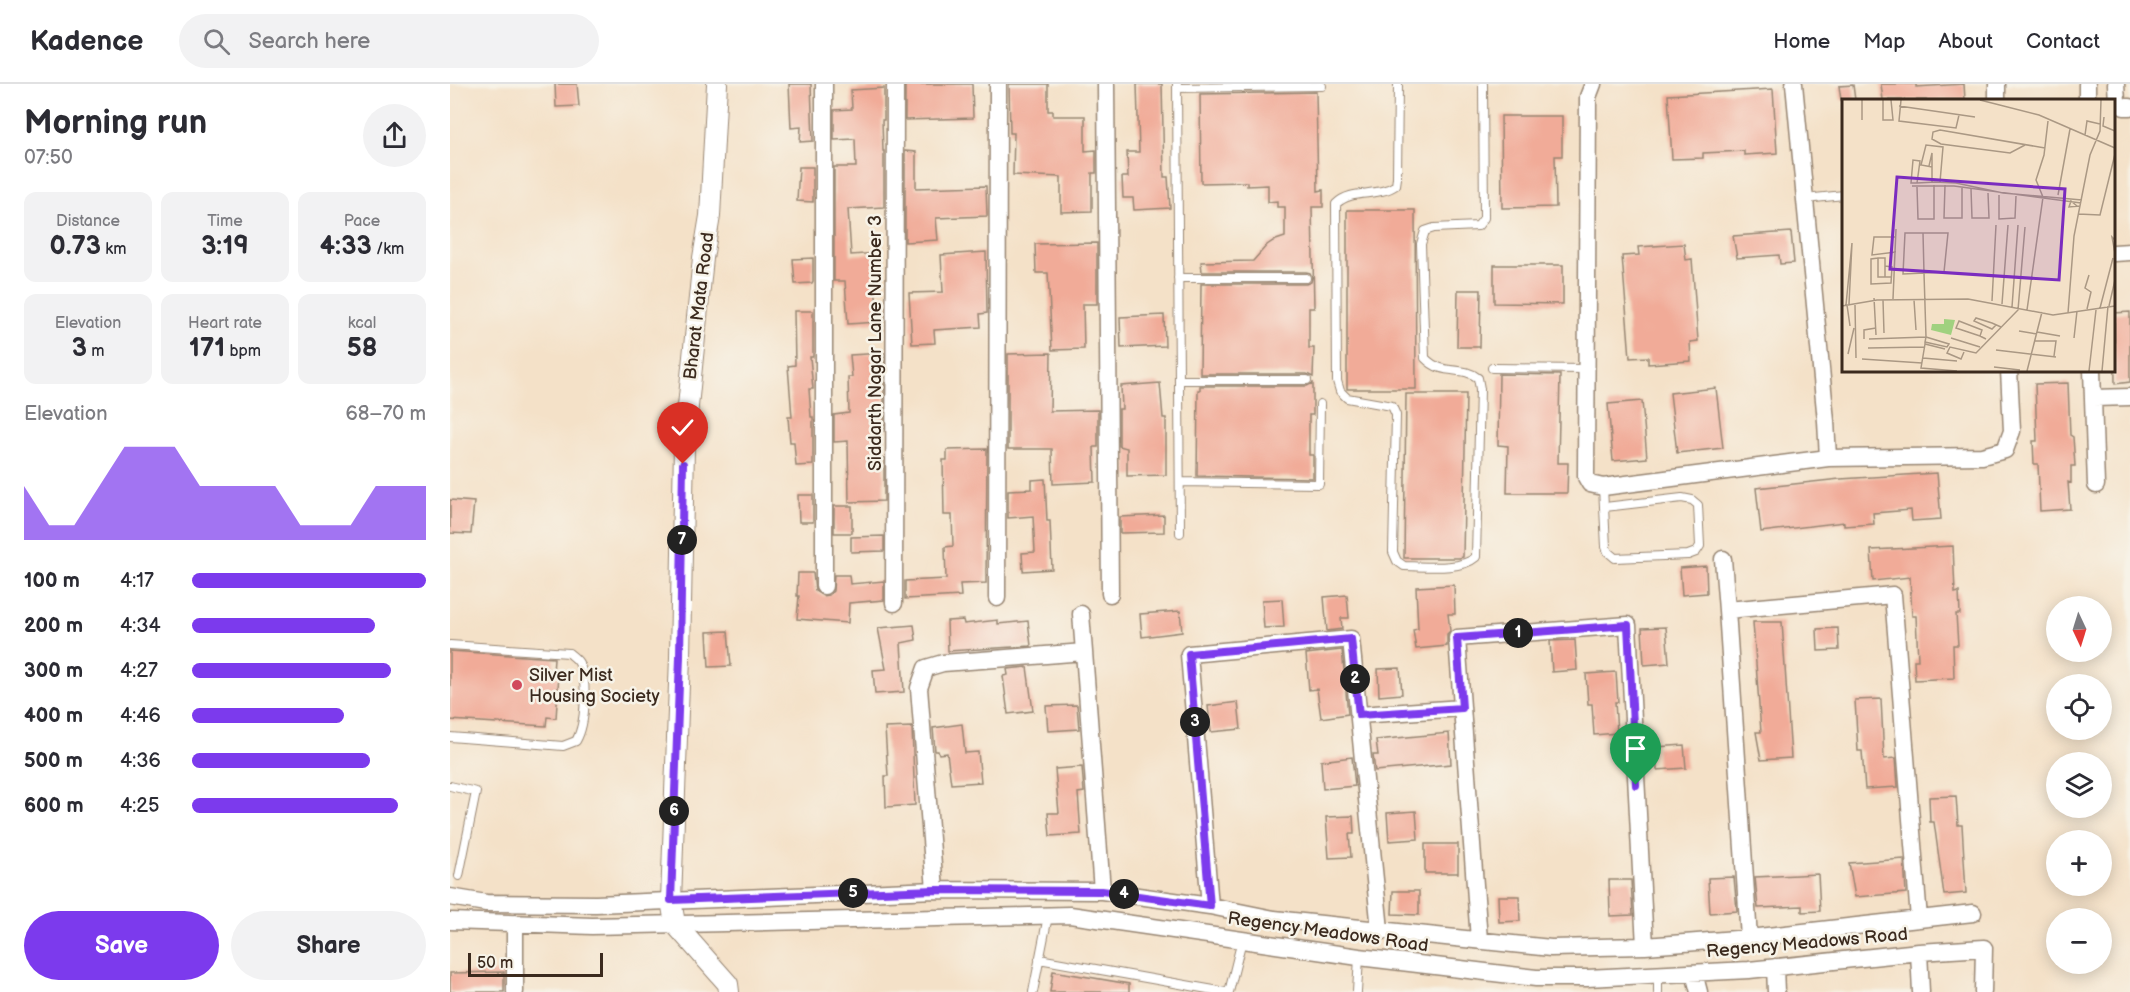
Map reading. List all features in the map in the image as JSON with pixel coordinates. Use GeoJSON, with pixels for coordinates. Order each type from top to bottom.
{"type":"FeatureCollection","features":[{"type":"Feature","properties":{"kind":"street","name":"Bharat Mata Road"},"geometry":{"type":"LineString","coordinates":[[675,924],[671,900],[680,657],[683,464],[702,270],[710,216],[717,84]]}},
{"type":"Feature","properties":{"kind":"street"},"geometry":{"type":"LineString","coordinates":[[824,84],[824,586]]}},
{"type":"Feature","properties":{"kind":"street","name":"Siddarth Nagar Lane Number 3"},"geometry":{"type":"LineString","coordinates":[[894,603],[895,84]]}},
{"type":"Feature","properties":{"kind":"street"},"geometry":{"type":"LineString","coordinates":[[997,598],[998,84]]}},
{"type":"Feature","properties":{"kind":"street"},"geometry":{"type":"LineString","coordinates":[[1106,84],[1110,594]]}},
{"type":"Feature","properties":{"kind":"street"},"geometry":{"type":"LineString","coordinates":[[1593,84],[1588,97],[1586,477],[1590,484],[1603,487],[1828,458],[1982,456],[2005,450],[2012,431],[2009,372]]}},
{"type":"Feature","properties":{"kind":"street"},"geometry":{"type":"LineString","coordinates":[[1794,84],[1828,458]]}},
{"type":"Feature","properties":{"kind":"street"},"geometry":{"type":"LineString","coordinates":[[2116,84],[2117,102],[2124,107],[2130,106]]}},
{"type":"Feature","properties":{"kind":"street"},"geometry":{"type":"LineString","coordinates":[[2115,253],[2130,252]]}},
{"type":"Feature","properties":{"kind":"street"},"geometry":{"type":"LineString","coordinates":[[2092,372],[2096,485]]}},
{"type":"Feature","properties":{"kind":"street"},"geometry":{"type":"LineString","coordinates":[[2094,398],[2130,397]]}},
{"type":"Feature","properties":{"kind":"street"},"geometry":{"type":"LineString","coordinates":[[1723,559],[1749,938]]}},
{"type":"Feature","properties":{"kind":"street"},"geometry":{"type":"LineString","coordinates":[[1727,610],[1893,596],[1919,919]]}},
{"type":"Feature","properties":{"kind":"street"},"geometry":{"type":"LineString","coordinates":[[1082,614],[1102,891]]}},
{"type":"Feature","properties":{"kind":"street"},"geometry":{"type":"LineString","coordinates":[[1479,940],[1457,638],[1628,625],[1645,946]]}},
{"type":"Feature","properties":{"kind":"street"},"geometry":{"type":"LineString","coordinates":[[1210,906],[1189,654],[1351,639],[1380,930]]}},
{"type":"Feature","properties":{"kind":"street"},"geometry":{"type":"LineString","coordinates":[[935,890],[919,688],[926,669],[943,663],[1084,652]]}},
{"type":"Feature","properties":{"kind":"street"},"geometry":{"type":"LineString","coordinates":[[1359,715],[1462,708]]}},
{"type":"Feature","properties":{"kind":"street"},"geometry":{"type":"LineString","coordinates":[[450,897],[486,903],[596,904],[935,890],[1102,891],[1210,906],[1274,919],[1551,948],[1645,946],[1749,938],[1973,913]]}},
{"type":"Feature","properties":{"kind":"street","name":"Regency Meadows Road"},"geometry":{"type":"LineString","coordinates":[[450,921],[592,926],[1070,915],[1359,957],[1536,978],[1694,973],[1984,948],[1983,992]]}},
{"type":"Feature","properties":{"kind":"street"},"geometry":{"type":"LineString","coordinates":[[515,923],[515,992]]}},
{"type":"Feature","properties":{"kind":"street"},"geometry":{"type":"LineString","coordinates":[[675,924],[728,984],[729,992]]}},
{"type":"Feature","properties":{"kind":"street"},"geometry":{"type":"LineString","coordinates":[[1919,952],[1921,992]]}},
{"type":"Feature","properties":{"kind":"street"},"geometry":{"type":"LineString","coordinates":[[1775,967],[1776,992]]}},
{"type":"Feature","properties":{"kind":"street"},"geometry":{"type":"LineString","coordinates":[[1694,973],[1699,992]]}},
{"type":"Feature","properties":{"kind":"lane"},"geometry":{"type":"LineString","coordinates":[[1398,84],[1396,185],[1389,190],[1347,196],[1336,204],[1336,360],[1337,381],[1340,391],[1347,398],[1392,406],[1396,415],[1393,552],[1397,561],[1404,566],[1458,565],[1476,557],[1480,388],[1478,378],[1472,373],[1439,369],[1425,358],[1421,244],[1425,231],[1434,228],[1478,226],[1484,218],[1483,84]]}},
{"type":"Feature","properties":{"kind":"lane"},"geometry":{"type":"LineString","coordinates":[[1180,533],[1177,86],[1322,86]]}},
{"type":"Feature","properties":{"kind":"lane"},"geometry":{"type":"LineString","coordinates":[[1806,199],[1842,195]]}},
{"type":"Feature","properties":{"kind":"lane"},"geometry":{"type":"LineString","coordinates":[[1178,278],[1306,278]]}},
{"type":"Feature","properties":{"kind":"lane"},"geometry":{"type":"LineString","coordinates":[[1492,368],[1586,369]]}},
{"type":"Feature","properties":{"kind":"lane"},"geometry":{"type":"LineString","coordinates":[[1179,380],[1307,380]]}},
{"type":"Feature","properties":{"kind":"lane"},"geometry":{"type":"LineString","coordinates":[[1179,482],[1319,484],[1320,404]]}},
{"type":"Feature","properties":{"kind":"lane"},"geometry":{"type":"LineString","coordinates":[[1603,487],[1606,547],[1615,558],[1688,555],[1696,552],[1700,546],[1698,505],[1692,500],[1682,498],[1605,507]]}},
{"type":"Feature","properties":{"kind":"lane"},"geometry":{"type":"LineString","coordinates":[[450,645],[569,653],[578,661],[585,680],[583,730],[576,741],[563,746],[450,737]]}},
{"type":"Feature","properties":{"kind":"lane"},"geometry":{"type":"LineString","coordinates":[[450,786],[476,792],[459,876]]}},
{"type":"Feature","properties":{"kind":"lane"},"geometry":{"type":"LineString","coordinates":[[1033,992],[1048,916]]}},
{"type":"Feature","properties":{"kind":"lane"},"geometry":{"type":"LineString","coordinates":[[1039,959],[1227,992],[1242,940]]}},
{"type":"Feature","properties":{"kind":"lane"},"geometry":{"type":"LineString","coordinates":[[1357,992],[1359,957]]}},
{"type":"Feature","properties":{"kind":"lane"},"geometry":{"type":"LineString","coordinates":[[1658,974],[1658,992]]}},
{"type":"Feature","properties":{"kind":"building"},"geometry":{"type":"Polygon","coordinates":[[[555,84],[577,84],[579,106],[556,107],[555,84]]]}},
{"type":"Feature","properties":{"kind":"building"},"geometry":{"type":"Polygon","coordinates":[[[789,84],[811,84],[813,141],[800,142],[801,127],[791,128],[789,84]]]}},
{"type":"Feature","properties":{"kind":"building"},"geometry":{"type":"Polygon","coordinates":[[[905,84],[972,84],[973,118],[905,120],[905,84]]]}},
{"type":"Feature","properties":{"kind":"building"},"geometry":{"type":"Polygon","coordinates":[[[1009,84],[1048,84],[1048,111],[1053,111],[1053,116],[1085,116],[1085,151],[1096,150],[1096,173],[1092,173],[1092,211],[1061,212],[1061,177],[1013,175],[1014,133],[1010,133],[1009,84]]]}},
{"type":"Feature","properties":{"kind":"building"},"geometry":{"type":"Polygon","coordinates":[[[1137,84],[1162,84],[1164,177],[1168,177],[1170,208],[1134,210],[1133,198],[1123,198],[1122,177],[1128,177],[1127,152],[1139,152],[1137,84]]]}},
{"type":"Feature","properties":{"kind":"building"},"geometry":{"type":"Polygon","coordinates":[[[1881,84],[1916,84],[1916,87],[1964,84],[1965,99],[1883,99],[1881,84]]]}},
{"type":"Feature","properties":{"kind":"building"},"geometry":{"type":"Polygon","coordinates":[[[1853,85],[1855,99],[1841,100],[1839,86],[1853,85]]]}},
{"type":"Feature","properties":{"kind":"building"},"geometry":{"type":"Polygon","coordinates":[[[884,88],[884,120],[882,120],[884,207],[848,209],[851,255],[878,253],[881,284],[875,284],[878,322],[848,324],[845,281],[834,281],[834,167],[856,167],[855,139],[834,140],[834,110],[852,109],[851,90],[884,88]]]}},
{"type":"Feature","properties":{"kind":"building"},"geometry":{"type":"Polygon","coordinates":[[[1773,89],[1777,153],[1744,155],[1744,151],[1703,153],[1703,158],[1672,159],[1668,95],[1773,89]]]}},
{"type":"Feature","properties":{"kind":"building"},"geometry":{"type":"Polygon","coordinates":[[[1316,92],[1318,191],[1323,190],[1323,207],[1312,207],[1314,308],[1309,308],[1309,348],[1314,348],[1313,377],[1307,374],[1200,374],[1201,284],[1306,284],[1311,282],[1312,277],[1306,272],[1202,272],[1201,262],[1253,261],[1267,245],[1285,237],[1285,207],[1277,207],[1277,201],[1268,202],[1268,185],[1247,186],[1247,182],[1201,183],[1200,94],[1316,92]]]}},
{"type":"Feature","properties":{"kind":"building"},"geometry":{"type":"Polygon","coordinates":[[[1501,116],[1562,116],[1562,156],[1555,156],[1556,207],[1502,208],[1501,116]]]}},
{"type":"Feature","properties":{"kind":"building"},"geometry":{"type":"Polygon","coordinates":[[[905,151],[916,152],[916,188],[986,186],[987,216],[936,218],[938,240],[905,242],[905,151]]]}},
{"type":"Feature","properties":{"kind":"building"},"geometry":{"type":"Polygon","coordinates":[[[799,167],[813,167],[813,202],[797,201],[799,167]]]}},
{"type":"Feature","properties":{"kind":"building"},"geometry":{"type":"Polygon","coordinates":[[[1347,210],[1415,210],[1416,389],[1347,389],[1347,210]]]}},
{"type":"Feature","properties":{"kind":"building"},"geometry":{"type":"Polygon","coordinates":[[[1791,232],[1794,263],[1780,264],[1779,255],[1737,258],[1733,236],[1791,232]]]}},
{"type":"Feature","properties":{"kind":"building"},"geometry":{"type":"Polygon","coordinates":[[[1097,243],[1097,304],[1083,304],[1084,349],[1052,350],[1048,273],[1036,273],[1035,244],[1097,243]]]}},
{"type":"Feature","properties":{"kind":"building"},"geometry":{"type":"Polygon","coordinates":[[[1684,244],[1686,260],[1692,259],[1698,341],[1690,342],[1691,361],[1648,364],[1648,357],[1630,358],[1622,256],[1639,255],[1638,247],[1684,244]]]}},
{"type":"Feature","properties":{"kind":"building"},"geometry":{"type":"Polygon","coordinates":[[[986,252],[987,313],[980,314],[981,327],[934,330],[935,343],[912,344],[909,293],[943,292],[941,255],[986,252]]]}},
{"type":"Feature","properties":{"kind":"building"},"geometry":{"type":"Polygon","coordinates":[[[813,258],[812,283],[795,284],[793,259],[813,258]]]}},
{"type":"Feature","properties":{"kind":"building"},"geometry":{"type":"Polygon","coordinates":[[[1494,265],[1563,265],[1563,304],[1494,303],[1494,265]]]}},
{"type":"Feature","properties":{"kind":"building"},"geometry":{"type":"Polygon","coordinates":[[[1458,290],[1481,290],[1480,347],[1457,347],[1458,290]]]}},
{"type":"Feature","properties":{"kind":"building"},"geometry":{"type":"Polygon","coordinates":[[[794,311],[813,311],[813,357],[810,357],[813,389],[809,389],[811,417],[813,417],[813,465],[796,466],[794,442],[790,442],[788,417],[792,417],[788,366],[795,365],[794,311]]]}},
{"type":"Feature","properties":{"kind":"building"},"geometry":{"type":"Polygon","coordinates":[[[2130,312],[2130,382],[2115,384],[2115,372],[2115,313],[2130,312]]]}},
{"type":"Feature","properties":{"kind":"building"},"geometry":{"type":"Polygon","coordinates":[[[1164,315],[1165,346],[1121,348],[1120,317],[1164,315]]]}},
{"type":"Feature","properties":{"kind":"building"},"geometry":{"type":"Polygon","coordinates":[[[884,353],[884,431],[880,431],[881,458],[884,458],[884,501],[849,502],[848,441],[834,442],[834,415],[849,413],[848,377],[852,377],[850,355],[884,353]]]}},
{"type":"Feature","properties":{"kind":"building"},"geometry":{"type":"Polygon","coordinates":[[[1051,353],[1050,411],[1098,410],[1098,447],[1094,447],[1095,482],[1053,484],[1052,449],[1008,449],[1008,354],[1051,353]]]}},
{"type":"Feature","properties":{"kind":"building"},"geometry":{"type":"Polygon","coordinates":[[[1499,374],[1560,375],[1558,463],[1568,463],[1567,493],[1507,493],[1508,446],[1498,445],[1499,374]]]}},
{"type":"Feature","properties":{"kind":"building"},"geometry":{"type":"Polygon","coordinates":[[[1160,383],[1163,418],[1166,418],[1166,475],[1127,476],[1127,448],[1119,446],[1121,386],[1160,383]]]}},
{"type":"Feature","properties":{"kind":"building"},"geometry":{"type":"Polygon","coordinates":[[[1313,383],[1313,415],[1309,415],[1309,455],[1313,455],[1313,478],[1197,476],[1198,390],[1200,386],[1307,386],[1313,383]]]}},
{"type":"Feature","properties":{"kind":"building"},"geometry":{"type":"Polygon","coordinates":[[[2068,383],[2070,435],[2073,437],[2075,466],[2071,466],[2071,483],[2068,482],[2070,509],[2040,511],[2038,464],[2034,464],[2033,441],[2037,441],[2035,384],[2068,383]]]}},
{"type":"Feature","properties":{"kind":"building"},"geometry":{"type":"Polygon","coordinates":[[[1716,388],[1723,448],[1677,453],[1670,393],[1716,388]]]}},
{"type":"Feature","properties":{"kind":"building"},"geometry":{"type":"Polygon","coordinates":[[[1406,394],[1466,394],[1463,557],[1404,558],[1406,394]]]}},
{"type":"Feature","properties":{"kind":"building"},"geometry":{"type":"Polygon","coordinates":[[[1642,401],[1647,458],[1613,461],[1608,404],[1642,401]]]}},
{"type":"Feature","properties":{"kind":"building"},"geometry":{"type":"Polygon","coordinates":[[[987,449],[986,583],[960,584],[961,596],[905,599],[905,581],[946,579],[945,547],[953,546],[952,515],[944,515],[943,460],[947,460],[947,450],[987,449]]]}},
{"type":"Feature","properties":{"kind":"building"},"geometry":{"type":"Polygon","coordinates":[[[1937,473],[1941,519],[1912,521],[1911,510],[1873,513],[1874,524],[1844,526],[1844,522],[1761,532],[1756,488],[1840,479],[1937,473]]]}},
{"type":"Feature","properties":{"kind":"building"},"geometry":{"type":"Polygon","coordinates":[[[1045,479],[1052,569],[1023,571],[1022,553],[1035,552],[1033,516],[1008,518],[1008,490],[1032,489],[1032,480],[1045,479]]]}},
{"type":"Feature","properties":{"kind":"building"},"geometry":{"type":"Polygon","coordinates":[[[798,495],[813,495],[813,522],[799,522],[798,495]]]}},
{"type":"Feature","properties":{"kind":"building"},"geometry":{"type":"Polygon","coordinates":[[[450,500],[474,502],[471,534],[450,533],[450,500]]]}},
{"type":"Feature","properties":{"kind":"building"},"geometry":{"type":"Polygon","coordinates":[[[834,506],[852,506],[852,533],[834,533],[834,506]]]}},
{"type":"Feature","properties":{"kind":"building"},"geometry":{"type":"Polygon","coordinates":[[[1164,515],[1164,532],[1120,533],[1120,517],[1164,515]]]}},
{"type":"Feature","properties":{"kind":"building"},"geometry":{"type":"Polygon","coordinates":[[[884,536],[884,551],[851,552],[851,537],[884,536]]]}},
{"type":"Feature","properties":{"kind":"building"},"geometry":{"type":"Polygon","coordinates":[[[1953,546],[1955,593],[1959,592],[1960,614],[1956,614],[1958,645],[1953,645],[1954,678],[1915,680],[1914,660],[1918,660],[1916,616],[1912,616],[1910,577],[1873,581],[1871,550],[1953,546]]]}},
{"type":"Feature","properties":{"kind":"building"},"geometry":{"type":"Polygon","coordinates":[[[1706,566],[1707,593],[1682,595],[1680,568],[1706,566]]]}},
{"type":"Feature","properties":{"kind":"building"},"geometry":{"type":"Polygon","coordinates":[[[798,573],[813,573],[815,591],[823,596],[833,591],[834,575],[849,575],[850,584],[884,581],[884,600],[849,603],[848,623],[797,619],[798,573]]]}},
{"type":"Feature","properties":{"kind":"building"},"geometry":{"type":"Polygon","coordinates":[[[1454,585],[1455,614],[1448,614],[1450,631],[1447,634],[1447,646],[1416,649],[1413,630],[1418,629],[1416,587],[1454,585]]]}},
{"type":"Feature","properties":{"kind":"building"},"geometry":{"type":"Polygon","coordinates":[[[1347,595],[1349,618],[1341,618],[1342,629],[1327,631],[1324,597],[1347,595]]]}},
{"type":"Feature","properties":{"kind":"building"},"geometry":{"type":"Polygon","coordinates":[[[1282,599],[1284,627],[1264,628],[1262,600],[1282,599]]]}},
{"type":"Feature","properties":{"kind":"building"},"geometry":{"type":"Polygon","coordinates":[[[1180,611],[1182,632],[1142,637],[1140,614],[1180,611]]]}},
{"type":"Feature","properties":{"kind":"building"},"geometry":{"type":"Polygon","coordinates":[[[963,620],[964,624],[998,620],[998,624],[1028,621],[1031,646],[948,651],[947,621],[963,620]]]}},
{"type":"Feature","properties":{"kind":"building"},"geometry":{"type":"Polygon","coordinates":[[[1753,622],[1782,622],[1791,758],[1761,760],[1756,732],[1761,732],[1753,622]]]}},
{"type":"Feature","properties":{"kind":"building"},"geometry":{"type":"Polygon","coordinates":[[[914,625],[916,640],[901,643],[904,692],[875,694],[873,670],[886,669],[878,628],[914,625]]]}},
{"type":"Feature","properties":{"kind":"building"},"geometry":{"type":"Polygon","coordinates":[[[1666,627],[1669,663],[1644,665],[1642,628],[1666,627]]]}},
{"type":"Feature","properties":{"kind":"building"},"geometry":{"type":"Polygon","coordinates":[[[1838,628],[1839,650],[1818,651],[1817,629],[1838,628]]]}},
{"type":"Feature","properties":{"kind":"building"},"geometry":{"type":"Polygon","coordinates":[[[728,631],[731,666],[709,667],[707,632],[728,631]]]}},
{"type":"Feature","properties":{"kind":"building"},"geometry":{"type":"Polygon","coordinates":[[[1575,640],[1577,670],[1552,672],[1550,641],[1575,640]]]}},
{"type":"Feature","properties":{"kind":"building"},"geometry":{"type":"Polygon","coordinates":[[[1342,650],[1348,714],[1321,718],[1317,689],[1309,690],[1306,654],[1342,650]]]}},
{"type":"Feature","properties":{"kind":"building","name":"Silver Mist Housing Society"},"geometry":{"type":"Polygon","coordinates":[[[450,651],[554,658],[553,674],[559,674],[556,718],[547,717],[546,726],[450,720],[450,651]]]}},
{"type":"Feature","properties":{"kind":"building"},"geometry":{"type":"Polygon","coordinates":[[[1027,667],[1033,711],[1008,714],[1003,676],[1008,675],[1007,669],[1027,667]]]}},
{"type":"Feature","properties":{"kind":"building"},"geometry":{"type":"Polygon","coordinates":[[[1400,668],[1402,694],[1379,696],[1378,669],[1400,668]]]}},
{"type":"Feature","properties":{"kind":"building"},"geometry":{"type":"Polygon","coordinates":[[[1616,672],[1617,733],[1594,735],[1592,704],[1588,704],[1586,674],[1616,672]]]}},
{"type":"Feature","properties":{"kind":"building"},"geometry":{"type":"Polygon","coordinates":[[[1881,699],[1884,759],[1896,758],[1898,787],[1865,789],[1862,751],[1858,751],[1855,700],[1881,699]]]}},
{"type":"Feature","properties":{"kind":"building"},"geometry":{"type":"Polygon","coordinates":[[[1238,702],[1241,729],[1211,732],[1208,706],[1238,702]]]}},
{"type":"Feature","properties":{"kind":"building"},"geometry":{"type":"Polygon","coordinates":[[[1077,705],[1079,729],[1048,731],[1046,706],[1077,705]]]}},
{"type":"Feature","properties":{"kind":"building"},"geometry":{"type":"Polygon","coordinates":[[[962,724],[965,753],[978,752],[981,782],[951,784],[947,753],[939,754],[935,751],[933,728],[962,724]]]}},
{"type":"Feature","properties":{"kind":"building"},"geometry":{"type":"Polygon","coordinates":[[[912,727],[915,805],[886,807],[885,776],[888,776],[885,728],[912,727]]]}},
{"type":"Feature","properties":{"kind":"building"},"geometry":{"type":"Polygon","coordinates":[[[1449,733],[1451,764],[1375,771],[1373,755],[1378,755],[1376,740],[1449,733]]]}},
{"type":"Feature","properties":{"kind":"building"},"geometry":{"type":"Polygon","coordinates":[[[1684,745],[1686,768],[1657,770],[1656,747],[1684,745]]]}},
{"type":"Feature","properties":{"kind":"building"},"geometry":{"type":"Polygon","coordinates":[[[1352,757],[1355,786],[1323,789],[1321,761],[1352,757]]]}},
{"type":"Feature","properties":{"kind":"building"},"geometry":{"type":"Polygon","coordinates":[[[1082,767],[1084,792],[1078,793],[1081,834],[1050,836],[1048,813],[1059,813],[1055,769],[1082,767]]]}},
{"type":"Feature","properties":{"kind":"building"},"geometry":{"type":"Polygon","coordinates":[[[1956,796],[1958,825],[1962,825],[1966,893],[1944,895],[1934,822],[1930,822],[1929,797],[1956,796]]]}},
{"type":"Feature","properties":{"kind":"building"},"geometry":{"type":"Polygon","coordinates":[[[1416,811],[1418,839],[1389,841],[1387,813],[1416,811]]]}},
{"type":"Feature","properties":{"kind":"building"},"geometry":{"type":"Polygon","coordinates":[[[1353,816],[1354,834],[1349,834],[1351,857],[1329,858],[1326,817],[1353,816]]]}},
{"type":"Feature","properties":{"kind":"building"},"geometry":{"type":"Polygon","coordinates":[[[1425,844],[1458,844],[1458,873],[1425,873],[1425,844]]]}},
{"type":"Feature","properties":{"kind":"building"},"geometry":{"type":"Polygon","coordinates":[[[1904,859],[1906,893],[1855,897],[1849,863],[1904,859]]]}},
{"type":"Feature","properties":{"kind":"building"},"geometry":{"type":"Polygon","coordinates":[[[1818,874],[1820,911],[1802,912],[1802,906],[1758,908],[1755,877],[1818,874]]]}},
{"type":"Feature","properties":{"kind":"building"},"geometry":{"type":"Polygon","coordinates":[[[1734,877],[1737,911],[1710,913],[1708,878],[1734,877]]]}},
{"type":"Feature","properties":{"kind":"building"},"geometry":{"type":"Polygon","coordinates":[[[1609,880],[1631,880],[1633,915],[1610,916],[1609,880]]]}},
{"type":"Feature","properties":{"kind":"building"},"geometry":{"type":"Polygon","coordinates":[[[1393,891],[1419,891],[1419,915],[1392,914],[1393,891]]]}},
{"type":"Feature","properties":{"kind":"building"},"geometry":{"type":"Polygon","coordinates":[[[1498,896],[1519,896],[1520,921],[1499,922],[1498,896]]]}},
{"type":"Feature","properties":{"kind":"building"},"geometry":{"type":"Polygon","coordinates":[[[1053,971],[1129,984],[1129,992],[1050,992],[1053,971]]]}},
{"type":"Feature","properties":{"kind":"building"},"geometry":{"type":"Polygon","coordinates":[[[504,972],[504,992],[450,992],[450,973],[504,972]]]}},
{"type":"Feature","properties":{"kind":"place","name":"Silver Mist Housing Society"},"geometry":{"type":"Point","coordinates":[517,685]}},
{"type":"Feature","properties":{"kind":"route"},"geometry":{"type":"LineString","coordinates":[[683,464],[680,657],[671,900],[935,890],[1102,891],[1210,906],[1189,654],[1351,639],[1359,715],[1462,708],[1457,638],[1628,625],[1636,785]]}}]}
